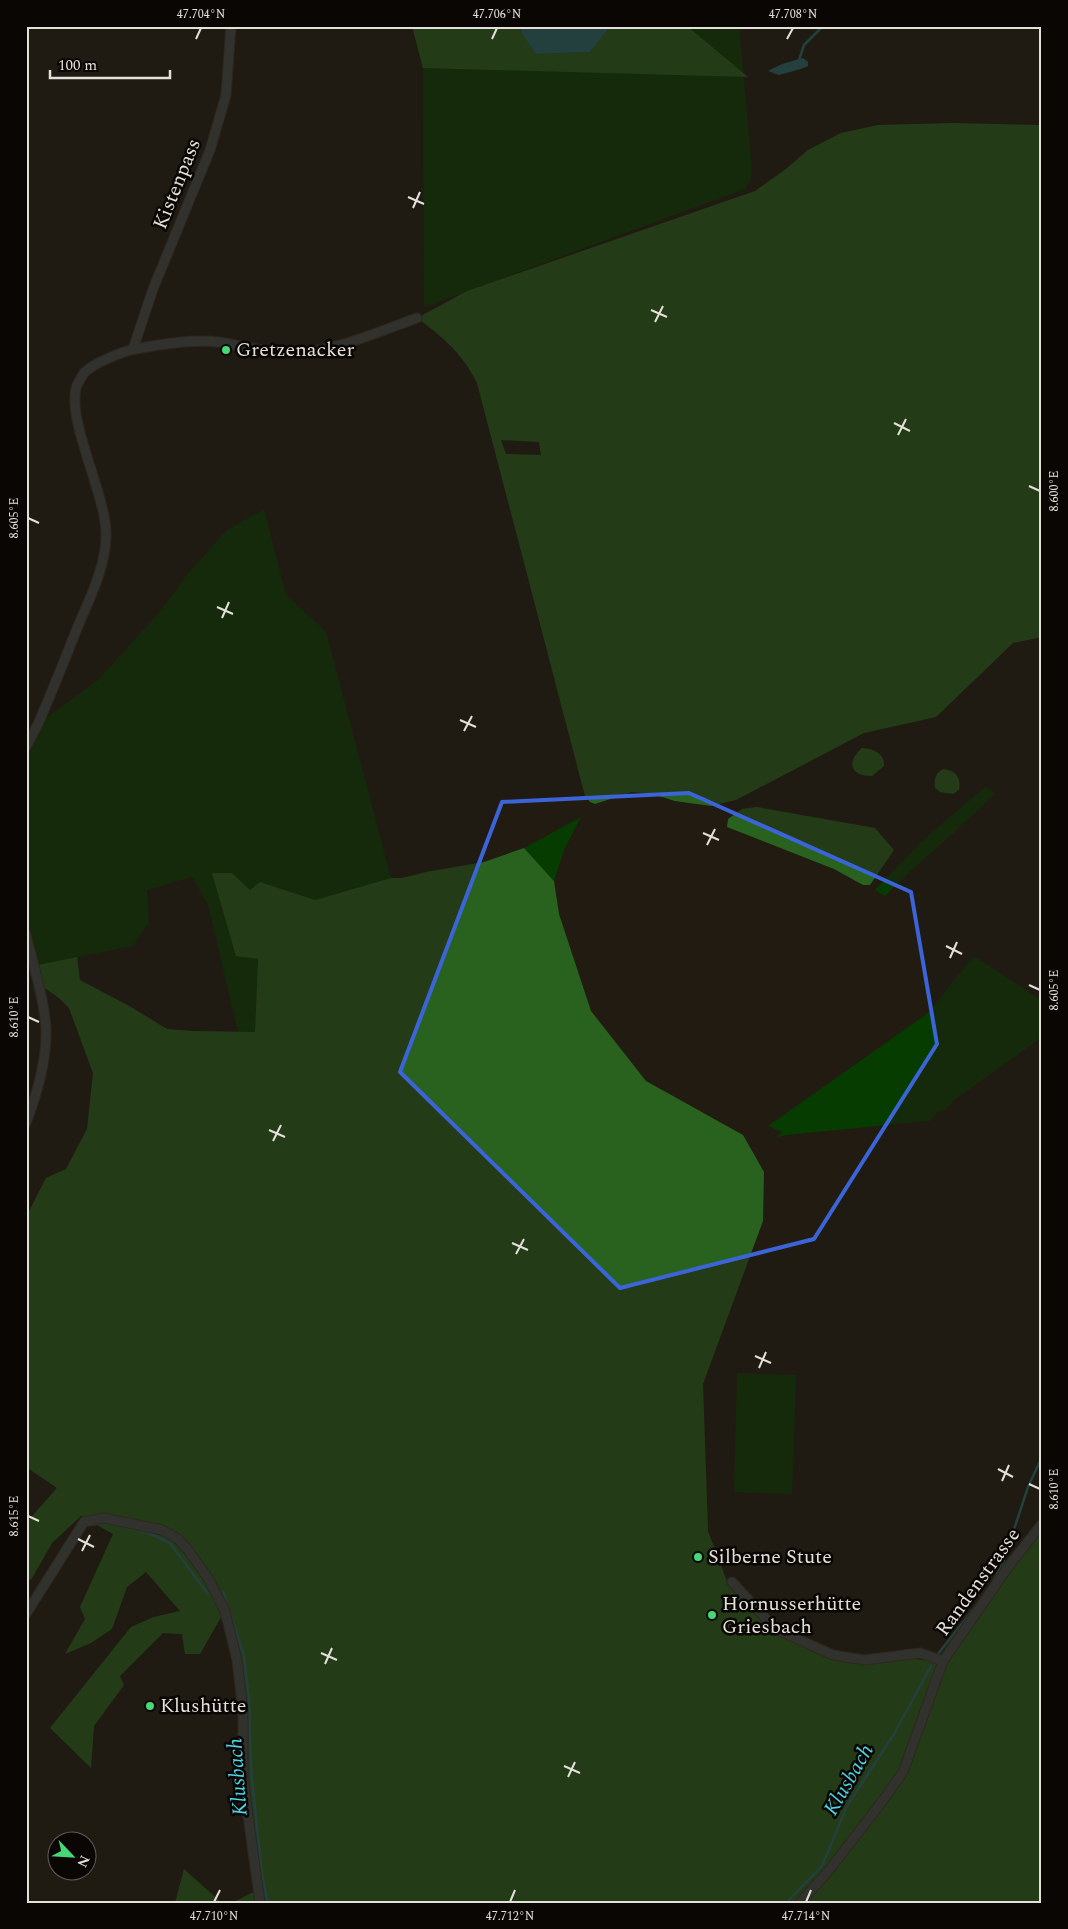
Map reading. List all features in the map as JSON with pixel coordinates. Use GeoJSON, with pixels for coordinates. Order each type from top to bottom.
{"type":"FeatureCollection","features":[{"type":"Feature","properties":{"kind":"street","name":"Kistenpass"},"geometry":{"type":"LineString","coordinates":[[133,349],[153,289],[210,150],[226,95],[231,26]]}},
{"type":"Feature","properties":{"kind":"street"},"geometry":{"type":"LineString","coordinates":[[26,747],[38,724],[86,608],[102,563],[106,534],[104,508],[76,420],[74,400],[77,386],[84,373],[97,364],[133,349],[192,341],[217,342],[293,353],[318,350],[346,343],[417,318]]}},
{"type":"Feature","properties":{"kind":"street"},"geometry":{"type":"LineString","coordinates":[[26,934],[39,984],[46,1030],[42,1066],[26,1123]]}},
{"type":"Feature","properties":{"kind":"street"},"geometry":{"type":"LineString","coordinates":[[26,1614],[84,1522],[104,1518],[162,1530],[178,1539],[188,1550],[208,1578],[225,1611],[237,1660],[243,1711],[243,1779],[260,1903]]}},
{"type":"Feature","properties":{"kind":"street","name":"Randenstrasse"},"geometry":{"type":"LineString","coordinates":[[800,1903],[830,1869],[903,1772],[943,1661],[1002,1574],[1042,1524]]}},
{"type":"Feature","properties":{"kind":"street","name":"Randenstrasse"},"geometry":{"type":"LineString","coordinates":[[732,1582],[768,1621],[782,1632],[833,1655],[864,1660],[920,1653],[943,1661]]}},
{"type":"Feature","properties":{"kind":"highlighted area"},"geometry":{"type":"Polygon","coordinates":[[[689,793],[911,892],[937,1044],[814,1239],[620,1288],[400,1072],[502,802],[689,793]]]}},
{"type":"Feature","properties":{"kind":"green space"},"geometry":{"type":"Polygon","coordinates":[[[412,26],[739,26],[751,159],[751,179],[745,189],[424,307],[423,69],[412,26]]]}},
{"type":"Feature","properties":{"kind":"green space"},"geometry":{"type":"Polygon","coordinates":[[[412,26],[523,26],[521,32],[537,54],[590,52],[609,28],[608,26],[687,26],[748,77],[423,68],[412,26]]]}},
{"type":"Feature","properties":{"kind":"green space"},"geometry":{"type":"Polygon","coordinates":[[[954,123],[1042,125],[1042,637],[1013,643],[936,717],[864,733],[736,800],[711,806],[675,801],[652,794],[632,792],[595,804],[590,802],[585,796],[477,383],[459,355],[417,318],[467,291],[755,191],[786,169],[808,150],[841,133],[878,125],[954,123]],[[501,440],[506,454],[541,455],[539,442],[501,440]]]}},
{"type":"Feature","properties":{"kind":"green space"},"geometry":{"type":"Polygon","coordinates":[[[264,509],[286,595],[326,632],[391,878],[315,900],[260,882],[251,891],[232,873],[258,959],[255,1032],[238,1032],[208,904],[192,877],[147,890],[149,923],[132,946],[33,966],[26,934],[26,747],[38,724],[98,680],[159,613],[190,571],[227,530],[264,509]]]}},
{"type":"Feature","properties":{"kind":"green space"},"geometry":{"type":"Polygon","coordinates":[[[862,748],[877,752],[883,758],[884,766],[872,776],[859,774],[853,767],[854,758],[862,748]]]}},
{"type":"Feature","properties":{"kind":"green space"},"geometry":{"type":"Polygon","coordinates":[[[943,769],[957,775],[959,790],[953,794],[940,792],[935,788],[936,777],[943,769]]]}},
{"type":"Feature","properties":{"kind":"green space"},"geometry":{"type":"Polygon","coordinates":[[[986,786],[995,794],[885,896],[875,890],[921,842],[986,786]]]}},
{"type":"Feature","properties":{"kind":"green space"},"geometry":{"type":"Polygon","coordinates":[[[757,807],[875,828],[894,850],[870,885],[863,885],[834,869],[727,827],[728,819],[742,809],[757,807]]]}},
{"type":"Feature","properties":{"kind":"green space"},"geometry":{"type":"Polygon","coordinates":[[[581,817],[564,850],[554,881],[524,848],[581,817]]]}},
{"type":"Feature","properties":{"kind":"green space"},"geometry":{"type":"Polygon","coordinates":[[[524,848],[554,881],[559,914],[591,1011],[646,1081],[743,1135],[764,1172],[763,1221],[703,1384],[708,1531],[728,1584],[766,1624],[844,1662],[892,1656],[937,1662],[1042,1530],[1042,1903],[231,1903],[260,1889],[248,1818],[243,1711],[224,1612],[200,1654],[185,1654],[182,1634],[163,1633],[120,1676],[124,1685],[94,1726],[91,1768],[50,1728],[131,1627],[154,1617],[180,1611],[146,1572],[127,1587],[112,1629],[91,1643],[65,1654],[85,1619],[80,1607],[113,1534],[81,1516],[52,1543],[31,1580],[26,1578],[26,1523],[57,1488],[26,1467],[26,1217],[46,1178],[66,1169],[87,1129],[93,1073],[69,1008],[59,998],[39,984],[33,966],[77,957],[80,980],[131,1007],[167,1029],[255,1032],[258,959],[236,956],[212,873],[232,873],[250,890],[260,882],[315,900],[391,878],[402,878],[484,862],[524,848]]]}},
{"type":"Feature","properties":{"kind":"green space"},"geometry":{"type":"Polygon","coordinates":[[[974,956],[1042,1000],[1042,1037],[954,1100],[946,1110],[937,1112],[929,1121],[786,1135],[775,1138],[783,1132],[768,1126],[928,1013],[974,956]]]}},
{"type":"Feature","properties":{"kind":"green space"},"geometry":{"type":"Polygon","coordinates":[[[737,1373],[796,1375],[792,1494],[734,1492],[737,1373]]]}},
{"type":"Feature","properties":{"kind":"green space"},"geometry":{"type":"Polygon","coordinates":[[[184,1869],[222,1903],[175,1903],[184,1869]]]}},
{"type":"Feature","properties":{"kind":"water"},"geometry":{"type":"Polygon","coordinates":[[[523,26],[608,26],[609,28],[590,52],[536,54],[521,32],[523,26]]]}},
{"type":"Feature","properties":{"kind":"water"},"geometry":{"type":"Polygon","coordinates":[[[803,58],[808,62],[808,66],[779,75],[768,71],[782,64],[803,58]]]}},
{"type":"Feature","properties":{"kind":"waterway"},"geometry":{"type":"LineString","coordinates":[[799,60],[804,45],[823,26]]}},
{"type":"Feature","properties":{"kind":"waterway","name":"Klusbach"},"geometry":{"type":"LineString","coordinates":[[993,1581],[1003,1563],[1028,1487],[1042,1457]]}},
{"type":"Feature","properties":{"kind":"waterway","name":"Klusbach"},"geometry":{"type":"LineString","coordinates":[[90,1525],[104,1523],[126,1527],[149,1533],[170,1543],[208,1594]]}},
{"type":"Feature","properties":{"kind":"waterway","name":"Klusbach"},"geometry":{"type":"LineString","coordinates":[[223,1592],[228,1608]]}},
{"type":"Feature","properties":{"kind":"waterway","name":"Klusbach"},"geometry":{"type":"LineString","coordinates":[[938,1654],[982,1598]]}},
{"type":"Feature","properties":{"kind":"waterway","name":"Klusbach"},"geometry":{"type":"LineString","coordinates":[[230,1613],[244,1656],[249,1700],[251,1770],[262,1875],[268,1903]]}},
{"type":"Feature","properties":{"kind":"waterway","name":"Klusbach"},"geometry":{"type":"LineString","coordinates":[[786,1903],[822,1866],[847,1806],[894,1734],[931,1666]]}},
{"type":"Feature","properties":{"kind":"place","name":"Gretzenacker"},"geometry":{"type":"Point","coordinates":[226,350]}},
{"type":"Feature","properties":{"kind":"place","name":"Silberne Stute"},"geometry":{"type":"Point","coordinates":[698,1557]}},
{"type":"Feature","properties":{"kind":"place","name":"Hornusserhütte Griesbach"},"geometry":{"type":"Point","coordinates":[712,1615]}},
{"type":"Feature","properties":{"kind":"place","name":"Klushütte"},"geometry":{"type":"Point","coordinates":[150,1706]}}]}
